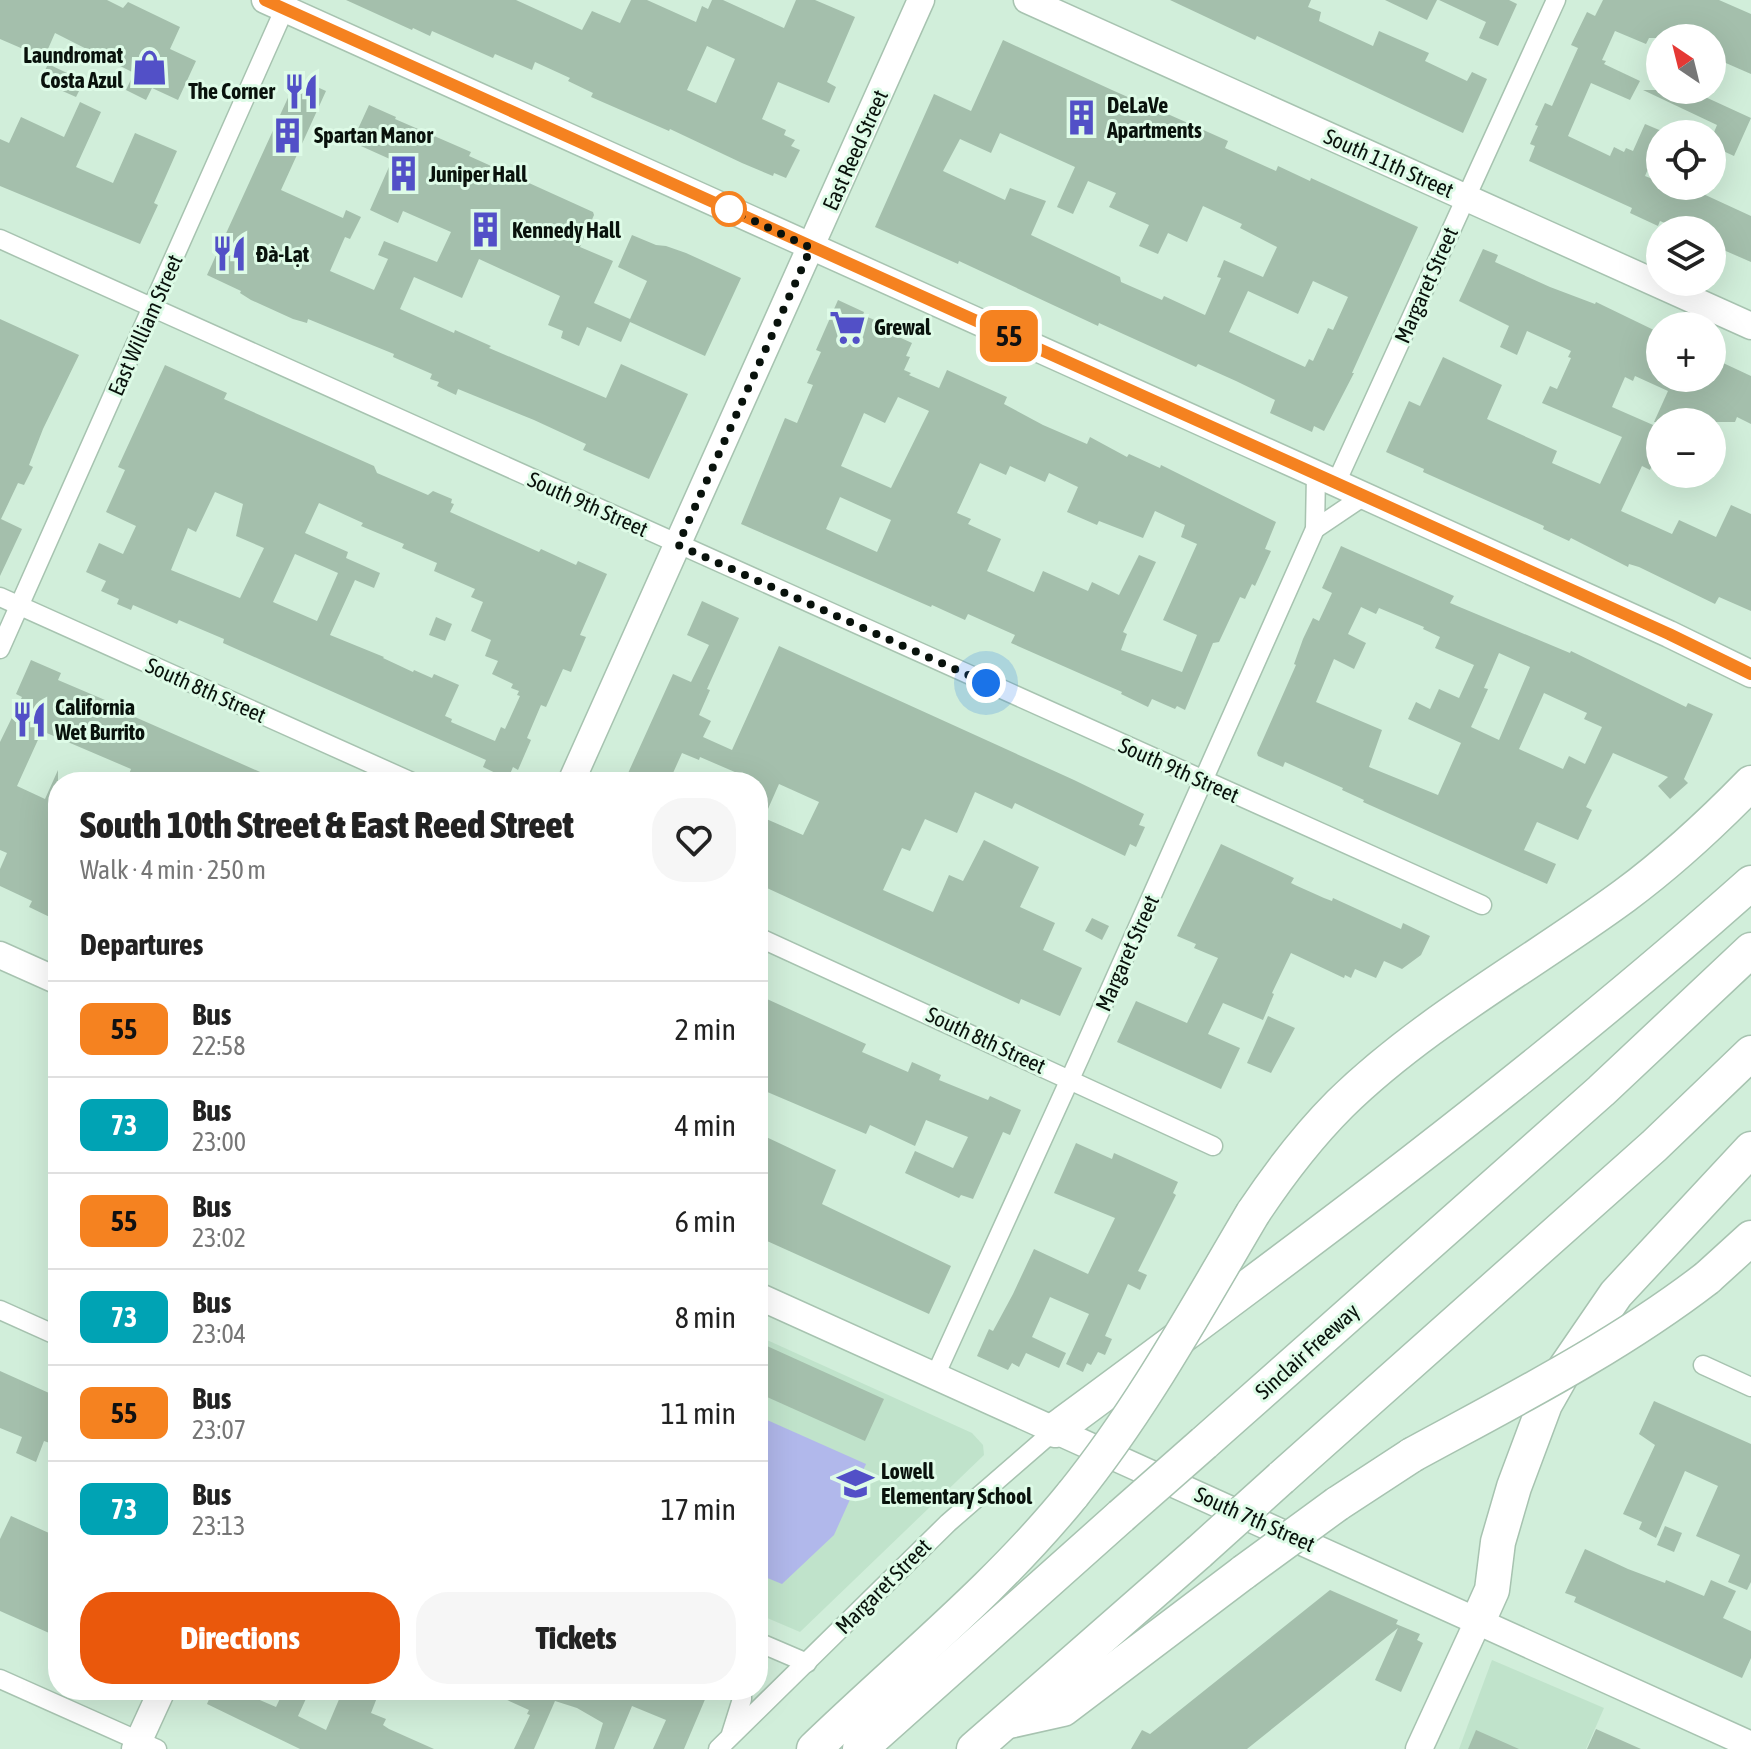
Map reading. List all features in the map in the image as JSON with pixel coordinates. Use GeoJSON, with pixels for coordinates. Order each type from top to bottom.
{"type":"FeatureCollection","features":[{"type":"Feature","properties":{"kind":"highway"},"geometry":{"type":"LineString","coordinates":[[814,1749],[1012,1562],[1073,1494],[1143,1400],[1253,1213],[1306,1141],[1341,1103],[1434,1027],[1664,865],[1709,826],[1751,783]]}},
{"type":"Feature","properties":{"kind":"highway"},"geometry":{"type":"LineString","coordinates":[[1055,1430],[1434,1146],[1637,981],[1751,883]]}},
{"type":"Feature","properties":{"kind":"highway","name":"Sinclair Freeway"},"geometry":{"type":"LineString","coordinates":[[860,1749],[1601,1091],[1751,950]]}},
{"type":"Feature","properties":{"kind":"highway"},"geometry":{"type":"LineString","coordinates":[[974,1749],[1654,1146],[1751,1053]]}},
{"type":"Feature","properties":{"kind":"highway"},"geometry":{"type":"LineString","coordinates":[[1479,1619],[1492,1590],[1498,1542],[1519,1473],[1545,1404],[1566,1367],[1616,1294],[1751,1149]]}},
{"type":"Feature","properties":{"kind":"highway"},"geometry":{"type":"LineString","coordinates":[[1005,1722],[1063,1709],[1337,1504],[1412,1455],[1594,1354],[1669,1307],[1751,1238]]}},
{"type":"Feature","properties":{"kind":"main road","name":"East Reed Street"},"geometry":{"type":"LineString","coordinates":[[576,772],[921,0]]}},
{"type":"Feature","properties":{"kind":"main road","name":"South 11th Street"},"geometry":{"type":"LineString","coordinates":[[1027,0],[1751,326]]}},
{"type":"Feature","properties":{"kind":"main road"},"geometry":{"type":"LineString","coordinates":[[279,3],[1751,674]]}},
{"type":"Feature","properties":{"kind":"main road"},"geometry":{"type":"LineString","coordinates":[[0,955],[48,977]]}},
{"type":"Feature","properties":{"kind":"main road","name":"South 7th Street"},"geometry":{"type":"LineString","coordinates":[[768,1301],[1479,1619],[1751,1745]]}},
{"type":"Feature","properties":{"kind":"main road"},"geometry":{"type":"LineString","coordinates":[[1419,1749],[1479,1619]]}},
{"type":"Feature","properties":{"kind":"main road"},"geometry":{"type":"LineString","coordinates":[[143,1746],[159,1700]]}},
{"type":"Feature","properties":{"kind":"street","name":"Margaret Street"},"geometry":{"type":"LineString","coordinates":[[935,1376],[1315,529],[1326,478],[1466,198],[1556,0]]}},
{"type":"Feature","properties":{"kind":"street","name":"East William Street"},"geometry":{"type":"LineString","coordinates":[[0,649],[152,309],[279,3]]}},
{"type":"Feature","properties":{"kind":"street","name":"South 9th Street"},"geometry":{"type":"LineString","coordinates":[[0,239],[1482,905]]}},
{"type":"Feature","properties":{"kind":"street"},"geometry":{"type":"LineString","coordinates":[[1315,529],[1364,496]]}},
{"type":"Feature","properties":{"kind":"street","name":"South 8th Street"},"geometry":{"type":"LineString","coordinates":[[0,597],[390,772]]}},
{"type":"Feature","properties":{"kind":"street","name":"South 8th Street"},"geometry":{"type":"LineString","coordinates":[[768,942],[1213,1146]]}},
{"type":"Feature","properties":{"kind":"street"},"geometry":{"type":"LineString","coordinates":[[0,1310],[48,1332]]}},
{"type":"Feature","properties":{"kind":"street"},"geometry":{"type":"LineString","coordinates":[[1703,1365],[1751,1387]]}},
{"type":"Feature","properties":{"kind":"street","name":"Margaret Street"},"geometry":{"type":"LineString","coordinates":[[724,1743],[958,1512],[1055,1430]]}},
{"type":"Feature","properties":{"kind":"street"},"geometry":{"type":"LineString","coordinates":[[768,1646],[807,1663]]}},
{"type":"Feature","properties":{"kind":"street"},"geometry":{"type":"LineString","coordinates":[[0,1679],[143,1746]]}},
{"type":"Feature","properties":{"kind":"street"},"geometry":{"type":"LineString","coordinates":[[724,1743],[742,1700]]}},
{"type":"Feature","properties":{"kind":"shaded area","name":"Lowell Elementary School"},"geometry":{"type":"Polygon","coordinates":[[[768,1341],[972,1433],[983,1445],[984,1455],[800,1632],[768,1618],[768,1341]]]}},
{"type":"Feature","properties":{"kind":"shaded area"},"geometry":{"type":"Polygon","coordinates":[[[768,1420],[866,1464],[834,1535],[782,1584],[768,1578],[768,1420]]]}},
{"type":"Feature","properties":{"kind":"shaded area"},"geometry":{"type":"Polygon","coordinates":[[[1492,1660],[1604,1708],[1586,1749],[1459,1749],[1492,1660]]]}},
{"type":"Feature","properties":{"kind":"building"},"geometry":{"type":"Polygon","coordinates":[[[0,0],[107,0],[123,8],[128,2],[180,27],[170,49],[196,61],[178,100],[152,88],[146,100],[126,90],[134,73],[55,33],[44,58],[0,39],[0,0]]]}},
{"type":"Feature","properties":{"kind":"building"},"geometry":{"type":"Polygon","coordinates":[[[346,0],[516,0],[582,30],[592,11],[620,23],[631,0],[647,0],[696,22],[702,6],[708,9],[712,0],[723,0],[784,28],[796,0],[815,0],[855,17],[827,82],[836,87],[829,103],[778,82],[762,119],[786,130],[784,135],[795,140],[791,146],[800,150],[786,178],[774,173],[773,176],[591,97],[593,93],[568,81],[570,78],[535,62],[532,70],[495,54],[493,58],[432,31],[430,36],[346,0]],[[707,46],[687,90],[716,103],[735,59],[707,46]]]}},
{"type":"Feature","properties":{"kind":"building"},"geometry":{"type":"Polygon","coordinates":[[[1170,0],[1311,0],[1308,7],[1321,12],[1319,21],[1373,46],[1379,31],[1429,53],[1425,61],[1467,81],[1472,72],[1487,79],[1463,133],[1257,36],[1255,40],[1170,0]]]}},
{"type":"Feature","properties":{"kind":"building"},"geometry":{"type":"Polygon","coordinates":[[[1385,0],[1437,0],[1427,20],[1385,0]]]}},
{"type":"Feature","properties":{"kind":"building"},"geometry":{"type":"Polygon","coordinates":[[[1439,0],[1509,0],[1517,4],[1498,46],[1479,38],[1486,22],[1439,0]]]}},
{"type":"Feature","properties":{"kind":"building"},"geometry":{"type":"Polygon","coordinates":[[[1603,0],[1719,0],[1751,14],[1751,74],[1726,63],[1726,24],[1646,24],[1646,44],[1615,31],[1602,60],[1606,61],[1604,64],[1640,81],[1630,100],[1591,83],[1568,136],[1610,156],[1614,147],[1624,152],[1626,148],[1633,151],[1646,124],[1646,200],[1716,200],[1751,216],[1751,262],[1726,251],[1726,216],[1646,216],[1646,220],[1630,213],[1632,208],[1529,161],[1535,146],[1530,144],[1538,126],[1535,125],[1545,103],[1552,106],[1578,48],[1571,45],[1587,12],[1595,16],[1603,0]]]}},
{"type":"Feature","properties":{"kind":"building"},"geometry":{"type":"Polygon","coordinates":[[[1003,40],[1130,98],[1129,101],[1159,114],[1161,111],[1228,141],[1225,148],[1276,171],[1278,166],[1310,181],[1311,178],[1418,227],[1354,373],[1324,431],[1314,426],[1312,432],[1270,413],[1275,400],[1236,381],[1198,364],[1196,367],[1099,323],[1098,326],[959,261],[958,264],[875,227],[934,94],[971,111],[1003,40]],[[1000,133],[991,153],[960,139],[943,171],[1005,200],[1010,188],[1046,201],[1031,235],[1120,277],[1121,282],[1162,300],[1164,296],[1205,315],[1221,278],[1217,277],[1224,260],[1263,277],[1277,247],[1240,228],[1242,224],[1203,206],[1187,242],[1168,233],[1158,254],[1139,246],[1149,225],[1109,207],[1116,193],[1088,181],[1073,214],[1057,207],[1075,167],[1000,133]],[[1313,281],[1298,314],[1248,291],[1229,332],[1305,367],[1309,359],[1313,361],[1328,328],[1333,330],[1348,297],[1313,281]]]}},
{"type":"Feature","properties":{"kind":"building"},"geometry":{"type":"Polygon","coordinates":[[[48,64],[84,81],[76,97],[40,81],[48,64]]]}},
{"type":"Feature","properties":{"kind":"building"},"geometry":{"type":"Polygon","coordinates":[[[297,78],[326,91],[281,190],[343,218],[346,210],[361,217],[350,239],[345,237],[330,271],[374,290],[388,259],[378,255],[384,241],[437,262],[451,232],[403,211],[398,223],[370,210],[392,160],[352,142],[369,105],[471,152],[469,156],[593,212],[580,247],[613,261],[594,303],[630,319],[647,281],[618,267],[632,235],[686,253],[741,278],[705,356],[630,322],[621,342],[587,327],[579,346],[561,338],[563,331],[548,325],[560,296],[479,259],[462,298],[414,277],[400,309],[454,333],[455,330],[491,346],[489,348],[606,398],[621,364],[688,394],[649,479],[583,450],[586,444],[534,420],[458,389],[456,395],[437,386],[439,382],[430,379],[432,374],[393,357],[394,354],[308,319],[307,323],[293,319],[207,275],[297,78]]]}},
{"type":"Feature","properties":{"kind":"building"},"geometry":{"type":"Polygon","coordinates":[[[80,102],[101,112],[76,167],[113,183],[135,133],[177,151],[140,244],[0,186],[0,139],[9,143],[21,117],[64,137],[80,102]]]}},
{"type":"Feature","properties":{"kind":"building"},"geometry":{"type":"Polygon","coordinates":[[[1673,104],[1720,104],[1751,118],[1734,156],[1726,152],[1726,120],[1706,120],[1673,104]]]}},
{"type":"Feature","properties":{"kind":"building"},"geometry":{"type":"Polygon","coordinates":[[[1483,249],[1498,255],[1495,262],[1550,287],[1596,302],[1646,326],[1646,381],[1635,376],[1633,381],[1625,377],[1612,407],[1646,422],[1646,468],[1642,466],[1621,511],[1672,534],[1679,520],[1716,537],[1731,505],[1751,514],[1751,611],[1719,597],[1715,604],[1639,567],[1629,564],[1628,567],[1386,452],[1409,401],[1420,406],[1443,357],[1502,385],[1487,419],[1557,451],[1552,463],[1600,484],[1622,437],[1542,403],[1550,386],[1557,389],[1571,358],[1568,357],[1571,351],[1527,331],[1517,355],[1500,347],[1509,326],[1459,301],[1483,249]]]}},
{"type":"Feature","properties":{"kind":"building"},"geometry":{"type":"Polygon","coordinates":[[[838,300],[879,322],[877,327],[912,343],[904,370],[911,373],[909,375],[939,388],[947,370],[1007,397],[1004,404],[1043,425],[1087,444],[1090,437],[1127,457],[1129,454],[1160,468],[1161,465],[1276,522],[1265,549],[1271,551],[1255,586],[1252,584],[1245,599],[1240,597],[1219,642],[1213,643],[1185,710],[1152,699],[1148,707],[1122,692],[1011,643],[1015,635],[968,614],[965,620],[931,607],[741,524],[785,418],[797,423],[813,385],[807,383],[821,352],[816,350],[838,300]],[[898,397],[885,423],[864,413],[841,466],[891,488],[929,411],[898,397]],[[980,463],[957,513],[971,519],[968,524],[1001,539],[987,571],[1034,592],[1043,571],[1088,591],[1092,582],[1119,595],[1139,555],[1156,562],[1123,632],[1127,634],[1121,650],[1182,672],[1197,635],[1163,620],[1197,544],[1181,537],[1185,525],[1155,511],[1143,538],[1099,521],[1097,525],[1067,512],[1078,487],[1049,473],[1045,482],[1010,466],[1006,475],[980,463]],[[840,497],[826,529],[877,552],[891,520],[840,497]]]}},
{"type":"Feature","properties":{"kind":"building"},"geometry":{"type":"Polygon","coordinates":[[[0,319],[79,355],[43,429],[29,465],[33,467],[24,485],[18,483],[1,519],[22,529],[0,576],[0,319]]]}},
{"type":"Feature","properties":{"kind":"building"},"geometry":{"type":"Polygon","coordinates":[[[1726,364],[1751,376],[1751,424],[1737,417],[1735,422],[1726,422],[1726,408],[1660,408],[1668,392],[1726,392],[1726,364]]]}},
{"type":"Feature","properties":{"kind":"building"},"geometry":{"type":"Polygon","coordinates":[[[165,365],[227,393],[224,399],[374,466],[377,473],[428,495],[433,491],[452,499],[451,503],[454,504],[450,512],[539,552],[541,549],[576,565],[578,561],[607,574],[580,635],[586,637],[571,672],[563,669],[546,707],[541,705],[518,770],[513,767],[511,772],[493,772],[483,767],[486,760],[223,643],[224,639],[179,620],[177,624],[133,605],[131,610],[117,604],[119,599],[101,591],[106,581],[86,572],[99,543],[123,554],[136,526],[106,512],[125,470],[118,467],[165,365]],[[215,492],[196,532],[188,528],[171,570],[240,598],[264,548],[236,536],[243,504],[215,492]],[[319,503],[305,533],[348,552],[346,558],[380,573],[374,588],[355,580],[330,635],[413,672],[432,678],[434,674],[459,685],[445,716],[452,719],[451,722],[495,741],[501,727],[505,729],[520,696],[517,695],[519,691],[511,688],[513,684],[492,674],[498,661],[485,656],[491,640],[471,631],[483,602],[471,597],[475,589],[434,571],[437,563],[402,548],[404,544],[361,526],[363,523],[319,503]],[[295,554],[273,602],[317,621],[338,573],[295,554]]]}},
{"type":"Feature","properties":{"kind":"building"},"geometry":{"type":"Polygon","coordinates":[[[1341,546],[1454,596],[1450,603],[1571,651],[1686,707],[1688,703],[1713,714],[1684,779],[1688,783],[1670,799],[1658,786],[1668,777],[1613,753],[1586,807],[1592,810],[1578,840],[1537,822],[1524,850],[1556,864],[1547,884],[1363,802],[1343,788],[1285,762],[1283,767],[1258,756],[1296,665],[1303,639],[1313,618],[1319,621],[1332,593],[1322,588],[1341,546]],[[1361,607],[1348,634],[1366,643],[1354,669],[1334,659],[1316,702],[1382,730],[1369,767],[1438,795],[1461,743],[1408,719],[1416,702],[1430,709],[1439,689],[1459,698],[1474,665],[1435,648],[1440,637],[1424,627],[1379,608],[1376,614],[1361,607]],[[1499,653],[1484,688],[1488,689],[1471,727],[1499,740],[1530,667],[1499,653]],[[1544,693],[1519,749],[1563,769],[1569,756],[1585,764],[1602,727],[1584,719],[1587,713],[1544,693]]]}},
{"type":"Feature","properties":{"kind":"building"},"geometry":{"type":"Polygon","coordinates":[[[702,601],[739,618],[707,689],[710,690],[699,715],[711,721],[703,737],[732,750],[779,646],[1144,814],[1139,825],[1145,827],[1136,847],[1130,844],[1125,856],[1015,803],[1012,809],[975,792],[957,833],[925,819],[910,851],[902,848],[883,890],[933,912],[949,875],[963,881],[984,840],[1039,867],[1020,907],[1055,923],[1043,950],[1082,968],[1060,1016],[1021,999],[1019,1004],[768,889],[768,820],[803,835],[819,802],[779,784],[768,809],[768,772],[735,772],[682,753],[673,772],[629,772],[673,674],[691,682],[709,645],[687,635],[702,601]]]}},
{"type":"Feature","properties":{"kind":"building"},"geometry":{"type":"Polygon","coordinates":[[[436,617],[452,624],[445,641],[429,635],[436,617]]]}},
{"type":"Feature","properties":{"kind":"building"},"geometry":{"type":"Polygon","coordinates":[[[31,660],[61,673],[58,680],[105,700],[103,703],[260,772],[130,772],[131,769],[42,731],[17,786],[45,799],[48,792],[48,916],[29,907],[32,901],[0,886],[0,869],[7,853],[0,850],[0,742],[22,697],[16,694],[31,660]]]}},
{"type":"Feature","properties":{"kind":"building"},"geometry":{"type":"Polygon","coordinates":[[[1221,844],[1294,878],[1291,883],[1324,898],[1332,901],[1333,898],[1401,929],[1403,923],[1430,936],[1421,955],[1402,969],[1384,961],[1376,978],[1355,969],[1351,978],[1345,975],[1344,978],[1291,953],[1263,1020],[1223,1003],[1208,1034],[1240,1048],[1221,1089],[1117,1042],[1136,1001],[1187,1023],[1218,958],[1194,948],[1196,944],[1177,936],[1221,844]]]}},
{"type":"Feature","properties":{"kind":"building"},"geometry":{"type":"Polygon","coordinates":[[[1092,918],[1109,926],[1102,940],[1085,931],[1092,918]]]}},
{"type":"Feature","properties":{"kind":"building"},"geometry":{"type":"Polygon","coordinates":[[[768,1000],[866,1044],[862,1052],[908,1072],[912,1062],[941,1075],[939,1080],[988,1100],[990,1096],[1021,1110],[1010,1135],[1003,1132],[973,1199],[961,1195],[959,1198],[905,1173],[915,1151],[953,1168],[968,1137],[926,1120],[915,1146],[870,1125],[866,1134],[768,1092],[768,1000]]]}},
{"type":"Feature","properties":{"kind":"building"},"geometry":{"type":"Polygon","coordinates":[[[1268,1016],[1295,1028],[1271,1073],[1247,1063],[1268,1016]]]}},
{"type":"Feature","properties":{"kind":"building"},"geometry":{"type":"Polygon","coordinates":[[[768,1138],[836,1170],[822,1204],[951,1266],[929,1314],[768,1242],[768,1138]]]}},
{"type":"Feature","properties":{"kind":"building"},"geometry":{"type":"Polygon","coordinates":[[[1076,1143],[1112,1159],[1114,1153],[1178,1182],[1173,1193],[1176,1195],[1138,1271],[1147,1275],[1140,1290],[1128,1284],[1105,1336],[1112,1339],[1105,1355],[1098,1352],[1083,1372],[1066,1364],[1089,1314],[1050,1297],[1032,1337],[1066,1353],[1059,1368],[1026,1353],[1019,1367],[1012,1363],[1008,1370],[977,1356],[989,1329],[993,1331],[1013,1294],[1034,1249],[1088,1274],[1115,1218],[1054,1193],[1076,1143]]]}},
{"type":"Feature","properties":{"kind":"building"},"geometry":{"type":"Polygon","coordinates":[[[768,1347],[884,1399],[865,1441],[768,1397],[768,1347]]]}},
{"type":"Feature","properties":{"kind":"building"},"geometry":{"type":"Polygon","coordinates":[[[0,1371],[48,1393],[48,1442],[44,1441],[36,1462],[16,1453],[22,1437],[0,1428],[0,1371]]]}},
{"type":"Feature","properties":{"kind":"building"},"geometry":{"type":"Polygon","coordinates":[[[1654,1401],[1751,1444],[1751,1582],[1747,1590],[1728,1582],[1740,1555],[1696,1536],[1718,1486],[1685,1471],[1656,1538],[1639,1529],[1642,1522],[1623,1514],[1655,1445],[1639,1434],[1654,1401]]]}},
{"type":"Feature","properties":{"kind":"building"},"geometry":{"type":"Polygon","coordinates":[[[11,1516],[48,1533],[48,1633],[0,1611],[0,1539],[11,1516]]]}},
{"type":"Feature","properties":{"kind":"building"},"geometry":{"type":"Polygon","coordinates":[[[1665,1526],[1682,1533],[1674,1552],[1657,1545],[1665,1526]]]}},
{"type":"Feature","properties":{"kind":"building"},"geometry":{"type":"Polygon","coordinates":[[[1585,1549],[1628,1569],[1704,1596],[1711,1580],[1736,1591],[1723,1618],[1751,1631],[1751,1658],[1742,1678],[1574,1602],[1576,1597],[1565,1593],[1585,1549]]]}},
{"type":"Feature","properties":{"kind":"building"},"geometry":{"type":"Polygon","coordinates":[[[1330,1590],[1398,1620],[1396,1624],[1420,1634],[1417,1640],[1423,1643],[1401,1692],[1375,1680],[1398,1628],[1247,1749],[1131,1749],[1142,1730],[1150,1734],[1330,1590]]]}},
{"type":"Feature","properties":{"kind":"building"},"geometry":{"type":"Polygon","coordinates":[[[209,1700],[260,1700],[276,1707],[279,1700],[305,1700],[298,1716],[326,1730],[339,1700],[376,1700],[371,1713],[386,1719],[383,1725],[434,1749],[300,1749],[207,1704],[209,1700]]]}},
{"type":"Feature","properties":{"kind":"building"},"geometry":{"type":"Polygon","coordinates":[[[507,1700],[705,1700],[684,1749],[653,1749],[666,1720],[632,1706],[614,1749],[595,1749],[603,1723],[577,1708],[555,1701],[534,1749],[514,1749],[530,1715],[527,1714],[529,1710],[507,1700]]]}},
{"type":"Feature","properties":{"kind":"building"},"geometry":{"type":"Polygon","coordinates":[[[1596,1729],[1641,1749],[1587,1749],[1596,1729]]]}},
{"type":"Feature","properties":{"kind":"building"},"geometry":{"type":"Polygon","coordinates":[[[1476,1730],[1519,1749],[1468,1749],[1476,1730]]]}},
{"type":"Feature","properties":{"kind":"bus line","name":"55"},"geometry":{"type":"LineString","coordinates":[[265,0],[1669,634],[1751,674]]}},
{"type":"Feature","properties":{"kind":"place","name":"Laundromat Costa Azul"},"geometry":{"type":"Point","coordinates":[149,68]}},
{"type":"Feature","properties":{"kind":"place","name":"The Corner"},"geometry":{"type":"Point","coordinates":[301,91]}},
{"type":"Feature","properties":{"kind":"place","name":"DeLaVe Apartments"},"geometry":{"type":"Point","coordinates":[1081,118]}},
{"type":"Feature","properties":{"kind":"place","name":"Spartan Manor"},"geometry":{"type":"Point","coordinates":[288,135]}},
{"type":"Feature","properties":{"kind":"place","name":"Juniper Hall"},"geometry":{"type":"Point","coordinates":[403,174]}},
{"type":"Feature","properties":{"kind":"place","name":"Kennedy Hall"},"geometry":{"type":"Point","coordinates":[486,230]}},
{"type":"Feature","properties":{"kind":"place","name":"Đà-Lạt"},"geometry":{"type":"Point","coordinates":[230,254]}},
{"type":"Feature","properties":{"kind":"place","name":"Grewal"},"geometry":{"type":"Point","coordinates":[848,327]}},
{"type":"Feature","properties":{"kind":"place","name":"California Wet Burrito"},"geometry":{"type":"Point","coordinates":[29,720]}},
{"type":"Feature","properties":{"kind":"place","name":"Lowell Elementary School"},"geometry":{"type":"Point","coordinates":[855,1484]}},
{"type":"Feature","properties":{"kind":"route"},"geometry":{"type":"LineString","coordinates":[[729,209],[811,248],[678,545],[986,683]]}}]}
